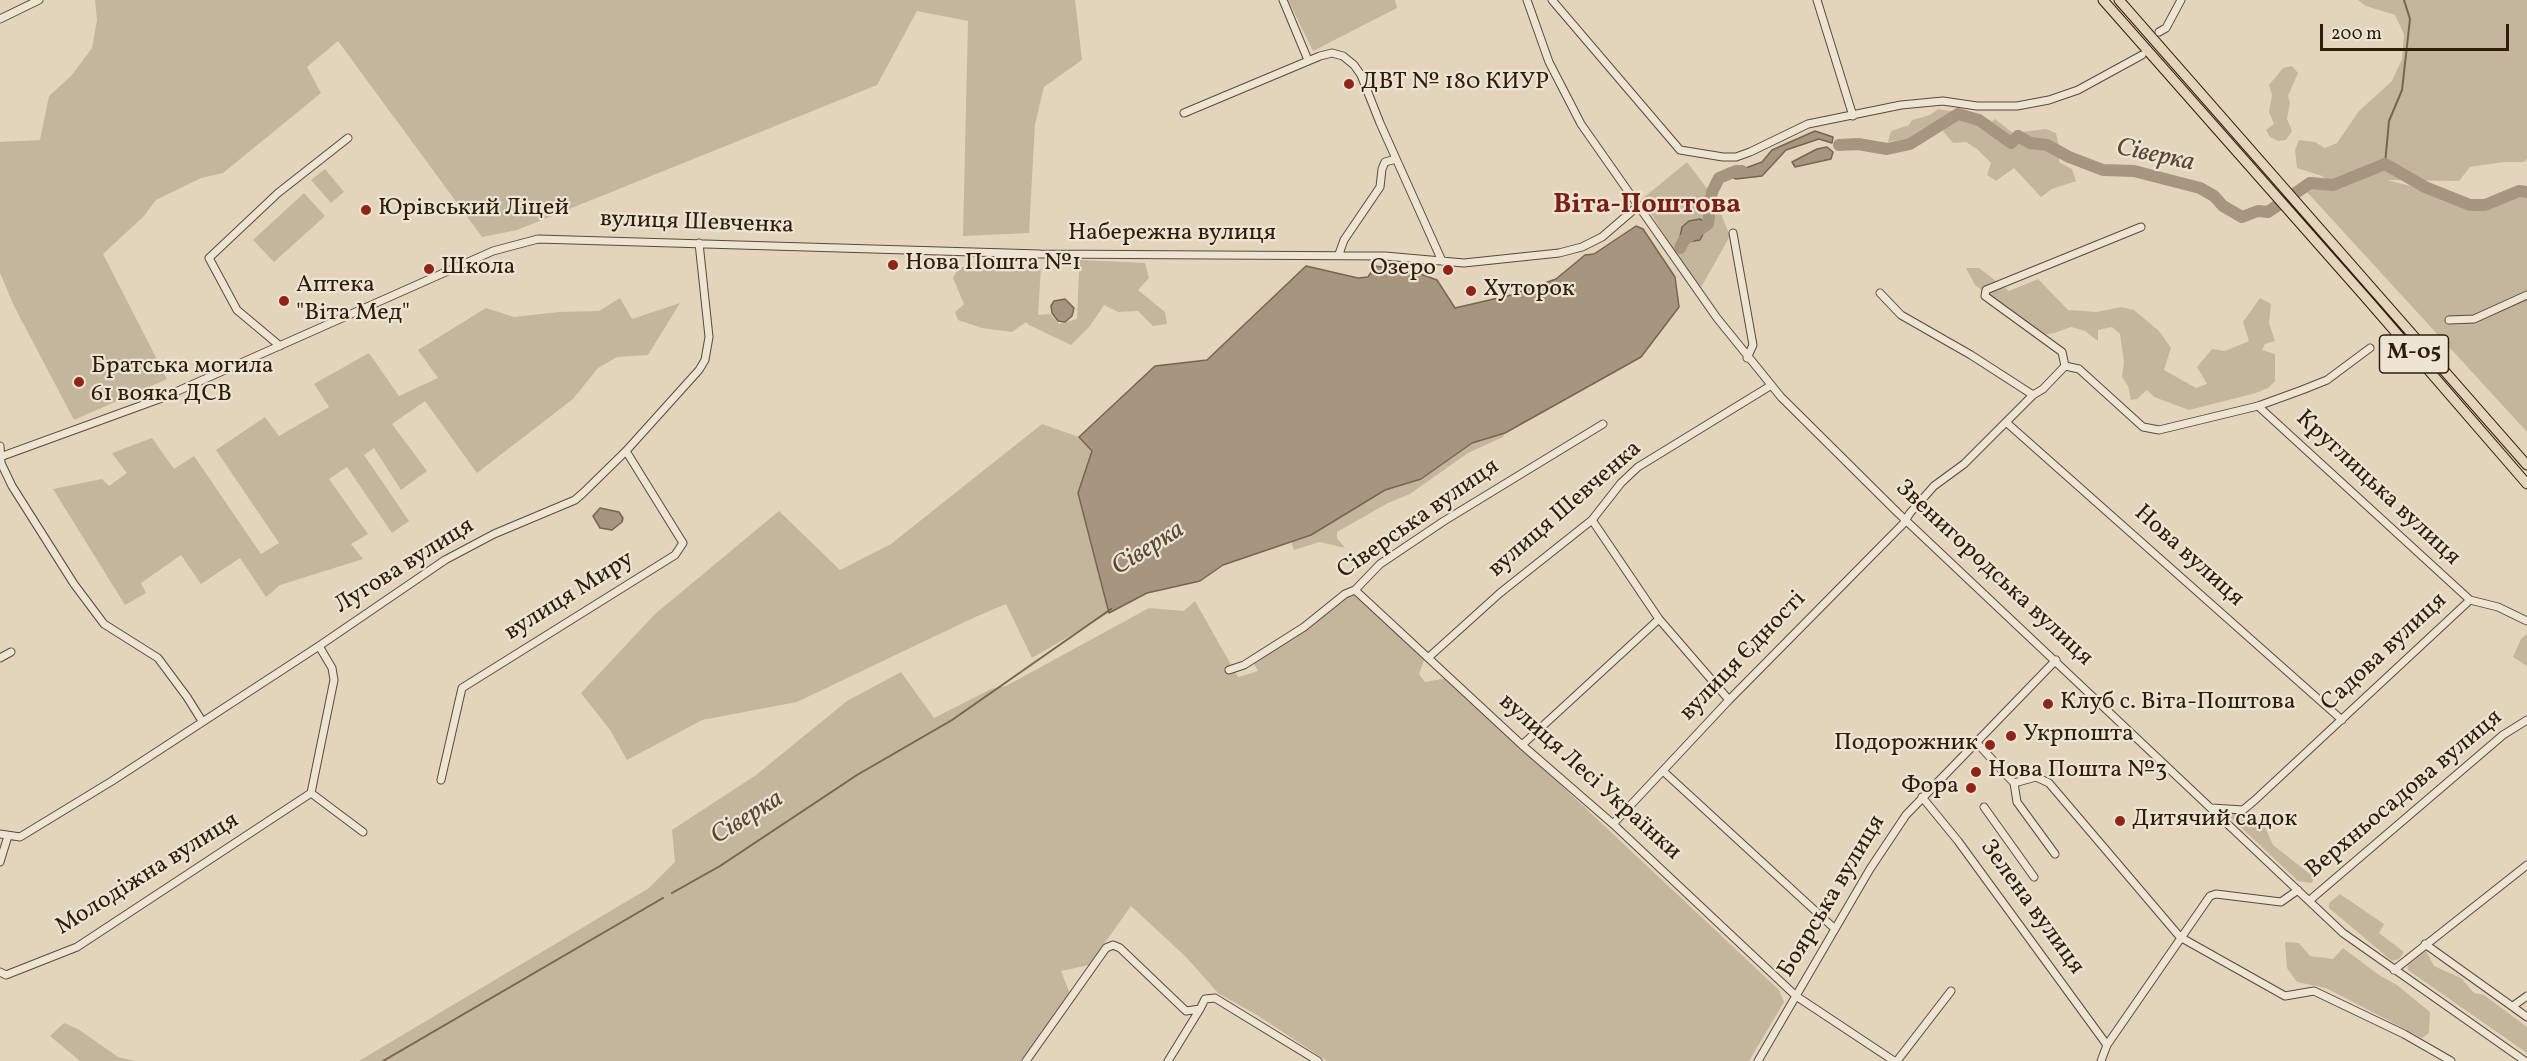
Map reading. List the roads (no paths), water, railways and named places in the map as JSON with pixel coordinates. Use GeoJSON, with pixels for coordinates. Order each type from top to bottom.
{"type":"FeatureCollection","features":[{"type":"Feature","properties":{"kind":"highway","name":"М-05"},"geometry":{"type":"LineString","coordinates":[[2103,0],[2527,484]]}},
{"type":"Feature","properties":{"kind":"highway","name":"М-05"},"geometry":{"type":"LineString","coordinates":[[2119,0],[2527,465]]}},
{"type":"Feature","properties":{"kind":"street"},"geometry":{"type":"LineString","coordinates":[[0,19],[39,0]]}},
{"type":"Feature","properties":{"kind":"street"},"geometry":{"type":"LineString","coordinates":[[1283,0],[1308,60]]}},
{"type":"Feature","properties":{"kind":"street","name":"Звенигородська вулиця"},"geometry":{"type":"LineString","coordinates":[[1527,0],[1545,53],[1564,93],[1591,140],[1747,358],[1770,386],[1905,519],[2343,933],[2473,1022],[2525,1061]]}},
{"type":"Feature","properties":{"kind":"street"},"geometry":{"type":"LineString","coordinates":[[1551,0],[1680,150],[1717,156],[1736,157],[1758,149],[1801,127],[1912,103],[1943,101],[1977,106],[2016,106],[2049,100],[2078,90],[2142,55]]}},
{"type":"Feature","properties":{"kind":"street"},"geometry":{"type":"LineString","coordinates":[[1817,0],[1853,116]]}},
{"type":"Feature","properties":{"kind":"street"},"geometry":{"type":"LineString","coordinates":[[2159,32],[2166,27],[2181,0]]}},
{"type":"Feature","properties":{"kind":"street"},"geometry":{"type":"LineString","coordinates":[[1184,113],[1308,60],[1332,53],[1343,56],[1354,64],[1361,75],[1442,261]]}},
{"type":"Feature","properties":{"kind":"street"},"geometry":{"type":"LineString","coordinates":[[280,346],[237,310],[209,258],[278,193],[348,138]]}},
{"type":"Feature","properties":{"kind":"street"},"geometry":{"type":"LineString","coordinates":[[1339,254],[1344,240],[1380,187],[1385,162],[1396,159]]}},
{"type":"Feature","properties":{"kind":"street","name":"Набережна вулиця"},"geometry":{"type":"LineString","coordinates":[[1004,253],[1339,254],[1473,263],[1569,251],[1602,237],[1638,206]]}},
{"type":"Feature","properties":{"kind":"street"},"geometry":{"type":"LineString","coordinates":[[2065,366],[2062,352],[1985,296],[1986,290],[2141,227]]}},
{"type":"Feature","properties":{"kind":"street"},"geometry":{"type":"LineString","coordinates":[[1733,233],[1753,345],[1747,358]]}},
{"type":"Feature","properties":{"kind":"street","name":"вулиця Шевченка"},"geometry":{"type":"LineString","coordinates":[[0,457],[162,398],[493,251],[538,239],[1004,253]]}},
{"type":"Feature","properties":{"kind":"street","name":"Лугова вулиця"},"geometry":{"type":"LineString","coordinates":[[8,836],[20,837],[112,781],[319,646],[445,560],[494,534],[575,500],[626,451],[699,370],[705,360],[709,337],[699,243]]}},
{"type":"Feature","properties":{"kind":"street"},"geometry":{"type":"LineString","coordinates":[[1880,293],[1901,315],[1971,355],[2033,395]]}},
{"type":"Feature","properties":{"kind":"street"},"geometry":{"type":"LineString","coordinates":[[2449,320],[2474,319],[2527,295]]}},
{"type":"Feature","properties":{"kind":"street"},"geometry":{"type":"LineString","coordinates":[[2065,366],[2079,369],[2143,427],[2159,430],[2258,406],[2327,380],[2370,348]]}},
{"type":"Feature","properties":{"kind":"street"},"geometry":{"type":"LineString","coordinates":[[1905,519],[1934,486],[1965,464],[2065,366]]}},
{"type":"Feature","properties":{"kind":"street","name":"вулиця Шевченка"},"geometry":{"type":"LineString","coordinates":[[1429,657],[1500,593],[1592,520],[1621,483],[1638,467],[1770,386]]}},
{"type":"Feature","properties":{"kind":"street","name":"Круглицька вулиця"},"geometry":{"type":"LineString","coordinates":[[2258,406],[2470,600]]}},
{"type":"Feature","properties":{"kind":"street","name":"Нова вулиця"},"geometry":{"type":"LineString","coordinates":[[2007,423],[2342,720]]}},
{"type":"Feature","properties":{"kind":"street","name":"Сіверська вулиця"},"geometry":{"type":"LineString","coordinates":[[1229,670],[1245,665],[1304,627],[1345,594],[1355,590],[1380,564],[1444,521],[1603,424]]}},
{"type":"Feature","properties":{"kind":"street"},"geometry":{"type":"LineString","coordinates":[[0,446],[1,463],[12,486],[75,584],[104,624],[158,658],[202,721]]}},
{"type":"Feature","properties":{"kind":"street","name":"вулиця Миру"},"geometry":{"type":"LineString","coordinates":[[441,780],[462,688],[675,555],[683,543],[626,451]]}},
{"type":"Feature","properties":{"kind":"street","name":"вулиця Єдності"},"geometry":{"type":"LineString","coordinates":[[1613,824],[1729,700],[1905,519]]}},
{"type":"Feature","properties":{"kind":"street"},"geometry":{"type":"LineString","coordinates":[[1592,520],[1659,619],[1729,700]]}},
{"type":"Feature","properties":{"kind":"street","name":"вулиця Лесі Українки"},"geometry":{"type":"LineString","coordinates":[[1355,590],[1522,745],[1613,824],[1796,996],[1896,1061]]}},
{"type":"Feature","properties":{"kind":"street"},"geometry":{"type":"LineString","coordinates":[[2470,600],[2498,607],[2527,621]]}},
{"type":"Feature","properties":{"kind":"street","name":"Садова вулиця"},"geometry":{"type":"LineString","coordinates":[[2212,808],[2242,810],[2268,790],[2470,600]]}},
{"type":"Feature","properties":{"kind":"street"},"geometry":{"type":"LineString","coordinates":[[1522,745],[1659,619]]}},
{"type":"Feature","properties":{"kind":"street"},"geometry":{"type":"LineString","coordinates":[[319,646],[332,668],[334,680],[311,793],[363,832]]}},
{"type":"Feature","properties":{"kind":"street"},"geometry":{"type":"LineString","coordinates":[[0,658],[11,652]]}},
{"type":"Feature","properties":{"kind":"street","name":"Боярська вулиця"},"geometry":{"type":"LineString","coordinates":[[1758,1061],[1897,827],[1922,797],[2056,660]]}},
{"type":"Feature","properties":{"kind":"street","name":"Верхньосадова вулиця"},"geometry":{"type":"LineString","coordinates":[[2310,900],[2503,735],[2527,720]]}},
{"type":"Feature","properties":{"kind":"street"},"geometry":{"type":"LineString","coordinates":[[1976,742],[2014,783],[2017,802],[2055,854]]}},
{"type":"Feature","properties":{"kind":"street"},"geometry":{"type":"LineString","coordinates":[[1663,771],[1835,929]]}},
{"type":"Feature","properties":{"kind":"street"},"geometry":{"type":"LineString","coordinates":[[2014,783],[2036,777],[2049,783],[2180,937],[2285,996],[2314,991],[2404,1034],[2451,1061]]}},
{"type":"Feature","properties":{"kind":"street","name":"Молодіжна вулиця"},"geometry":{"type":"LineString","coordinates":[[0,972],[6,975],[77,947],[311,793]]}},
{"type":"Feature","properties":{"kind":"street","name":"Зелена вулиця"},"geometry":{"type":"LineString","coordinates":[[1922,797],[1958,841],[2107,1045]]}},
{"type":"Feature","properties":{"kind":"street"},"geometry":{"type":"LineString","coordinates":[[1984,807],[2034,877]]}},
{"type":"Feature","properties":{"kind":"street"},"geometry":{"type":"LineString","coordinates":[[0,834],[8,836],[0,862]]}},
{"type":"Feature","properties":{"kind":"street"},"geometry":{"type":"LineString","coordinates":[[2394,970],[2527,865]]}},
{"type":"Feature","properties":{"kind":"street"},"geometry":{"type":"LineString","coordinates":[[2102,1061],[2107,1045],[2210,896],[2216,894],[2281,902],[2298,890]]}},
{"type":"Feature","properties":{"kind":"street"},"geometry":{"type":"LineString","coordinates":[[2425,944],[2527,1017]]}},
{"type":"Feature","properties":{"kind":"street"},"geometry":{"type":"LineString","coordinates":[[1026,1061],[1107,948],[1113,945],[1120,948],[1186,1011],[1200,1009]]}},
{"type":"Feature","properties":{"kind":"street"},"geometry":{"type":"LineString","coordinates":[[1896,1061],[1951,992]]}},
{"type":"Feature","properties":{"kind":"street"},"geometry":{"type":"LineString","coordinates":[[2513,1006],[2527,996]]}},
{"type":"Feature","properties":{"kind":"street"},"geometry":{"type":"LineString","coordinates":[[1168,1061],[1205,999],[1215,998],[1318,1061]]}},
{"type":"Feature","properties":{"kind":"water"},"geometry":{"type":"Polygon","coordinates":[[[1815,131],[1833,137],[1832,143],[1819,139],[1786,150],[1762,176],[1736,179],[1727,174],[1727,169],[1740,166],[1743,169],[1762,162],[1772,150],[1815,131]]]}},
{"type":"Feature","properties":{"kind":"water"},"geometry":{"type":"Polygon","coordinates":[[[1827,147],[1833,152],[1831,159],[1795,167],[1792,162],[1817,149],[1827,147]]]}},
{"type":"Feature","properties":{"kind":"water"},"geometry":{"type":"Polygon","coordinates":[[[1700,219],[1708,224],[1700,240],[1688,242],[1680,237],[1682,227],[1689,221],[1700,219]]]}},
{"type":"Feature","properties":{"kind":"water"},"geometry":{"type":"Polygon","coordinates":[[[1636,226],[1643,229],[1675,277],[1679,307],[1641,357],[1505,433],[1472,443],[1421,479],[1385,490],[1311,535],[1223,565],[1200,581],[1147,593],[1109,613],[1078,493],[1092,451],[1079,437],[1155,366],[1207,360],[1306,266],[1358,278],[1368,277],[1375,266],[1415,272],[1437,280],[1455,308],[1511,295],[1556,279],[1585,255],[1594,254],[1636,226]]]}},
{"type":"Feature","properties":{"kind":"water"},"geometry":{"type":"Polygon","coordinates":[[[1065,299],[1074,308],[1072,316],[1065,322],[1058,321],[1052,313],[1051,306],[1054,301],[1065,299]]]}},
{"type":"Feature","properties":{"kind":"water"},"geometry":{"type":"Polygon","coordinates":[[[600,508],[619,512],[623,518],[622,522],[612,530],[600,528],[593,516],[600,508]]]}},
{"type":"Feature","properties":{"kind":"waterway"},"geometry":{"type":"LineString","coordinates":[[2385,164],[2389,121],[2402,90],[2410,19],[2404,0]]}},
{"type":"Feature","properties":{"kind":"waterway","name":"Сіверка"},"geometry":{"type":"LineString","coordinates":[[1839,145],[1858,144],[1887,149],[1910,144],[1958,114],[1979,120],[2011,143],[2018,136],[2030,143],[2047,145],[2069,157],[2103,170],[2134,171],[2200,188],[2242,217],[2258,211],[2268,212],[2310,183],[2333,185],[2385,164],[2425,187],[2470,205],[2485,205],[2519,191],[2527,192]]}},
{"type":"Feature","properties":{"kind":"waterway","name":"Сіверка"},"geometry":{"type":"LineString","coordinates":[[1680,248],[1684,240],[1708,224],[1712,192],[1719,178],[1742,171]]}},
{"type":"Feature","properties":{"kind":"waterway","name":"Сіверка"},"geometry":{"type":"LineString","coordinates":[[672,893],[720,866],[857,775],[952,720],[1111,609]]}},
{"type":"Feature","properties":{"kind":"waterway","name":"Сіверка"},"geometry":{"type":"LineString","coordinates":[[383,1061],[663,898]]}},
{"type":"Feature","properties":{"kind":"place","name":"ДВТ № 180 КИУР"},"geometry":{"type":"Point","coordinates":[1349,84]}},
{"type":"Feature","properties":{"kind":"place","name":"Юрівський Ліцей"},"geometry":{"type":"Point","coordinates":[366,210]}},
{"type":"Feature","properties":{"kind":"place","name":"Нова Пошта №1"},"geometry":{"type":"Point","coordinates":[893,265]}},
{"type":"Feature","properties":{"kind":"place","name":"Школа"},"geometry":{"type":"Point","coordinates":[429,269]}},
{"type":"Feature","properties":{"kind":"place","name":"Озеро"},"geometry":{"type":"Point","coordinates":[1448,270]}},
{"type":"Feature","properties":{"kind":"place","name":"Хуторок"},"geometry":{"type":"Point","coordinates":[1471,291]}},
{"type":"Feature","properties":{"kind":"place","name":"Аптека \"Віта Мед\""},"geometry":{"type":"Point","coordinates":[284,301]}},
{"type":"Feature","properties":{"kind":"place","name":"Братська могила 61 вояка ДСВ"},"geometry":{"type":"Point","coordinates":[79,382]}},
{"type":"Feature","properties":{"kind":"place","name":"Клуб с. Віта-Поштова"},"geometry":{"type":"Point","coordinates":[2048,704]}},
{"type":"Feature","properties":{"kind":"place","name":"Укрпошта"},"geometry":{"type":"Point","coordinates":[2011,736]}},
{"type":"Feature","properties":{"kind":"place","name":"Подорожник"},"geometry":{"type":"Point","coordinates":[1990,745]}},
{"type":"Feature","properties":{"kind":"place","name":"Нова Пошта №3"},"geometry":{"type":"Point","coordinates":[1976,772]}},
{"type":"Feature","properties":{"kind":"place","name":"Фора"},"geometry":{"type":"Point","coordinates":[1971,788]}},
{"type":"Feature","properties":{"kind":"place","name":"Дитячий садок"},"geometry":{"type":"Point","coordinates":[2120,821]}},
{"type":"Feature","properties":{"kind":"district","name":"Віта-Поштова"},"geometry":{"type":"Point","coordinates":[1647,207]}}]}
